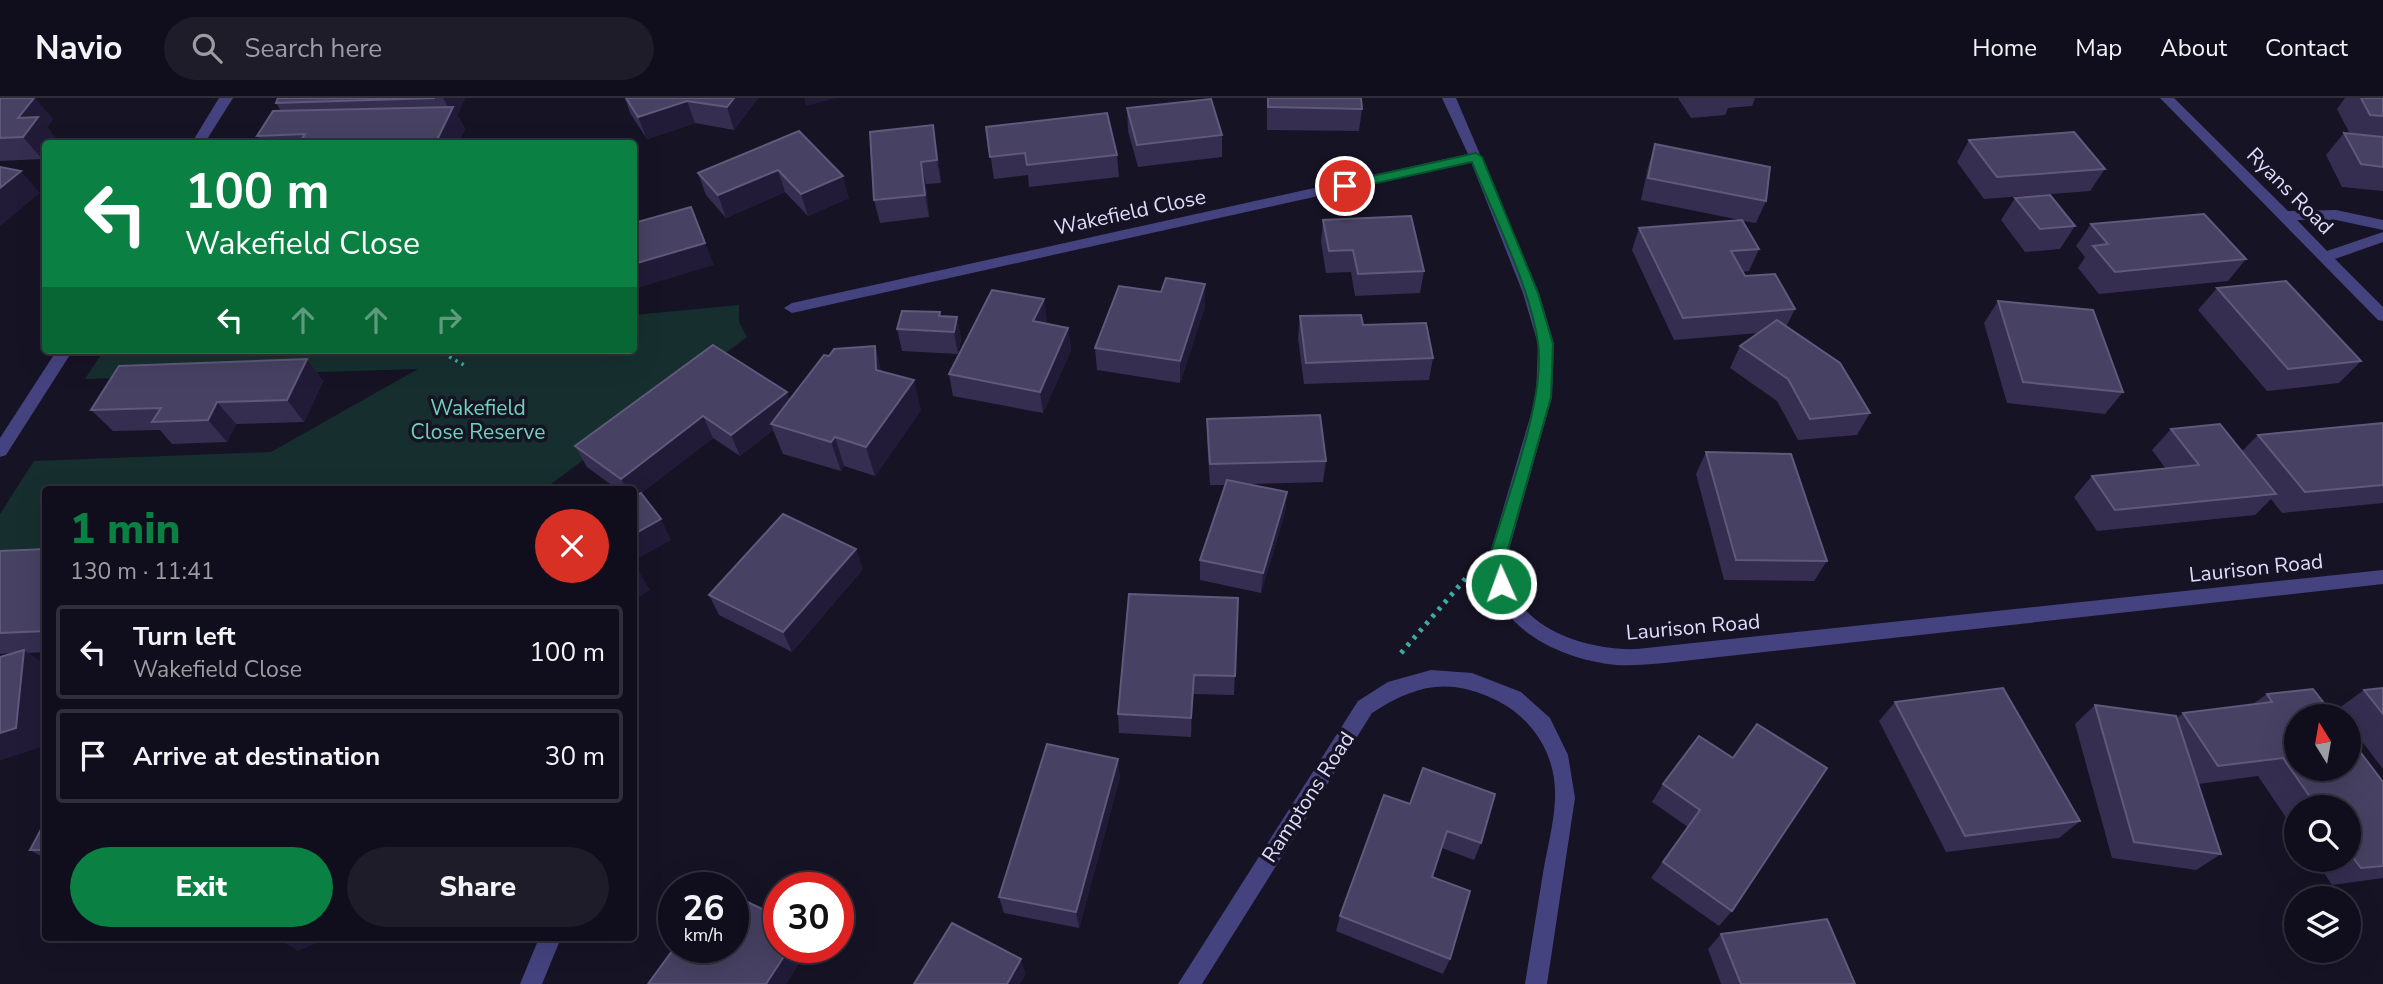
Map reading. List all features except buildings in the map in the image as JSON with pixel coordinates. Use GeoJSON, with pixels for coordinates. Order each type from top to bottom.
{"type":"FeatureCollection","features":[{"type":"Feature","properties":{"kind":"street"},"geometry":{"type":"LineString","coordinates":[[200,140],[226,98]]}},
{"type":"Feature","properties":{"kind":"street","name":"Laurison Road"},"geometry":{"type":"LineString","coordinates":[[1449,98],[1531,293],[1546,344],[1544,397],[1498,556],[1501,584],[1516,612],[1541,632],[1571,647],[1612,657],[1664,655],[2383,577]]}},
{"type":"Feature","properties":{"kind":"street","name":"Ryans Road"},"geometry":{"type":"LineString","coordinates":[[2167,98],[2287,216],[2383,316]]}},
{"type":"Feature","properties":{"kind":"street","name":"Wakefield Close"},"geometry":{"type":"LineString","coordinates":[[792,308],[1476,157]]}},
{"type":"Feature","properties":{"kind":"street"},"geometry":{"type":"LineString","coordinates":[[2287,216],[2336,215],[2383,225]]}},
{"type":"Feature","properties":{"kind":"street"},"geometry":{"type":"LineString","coordinates":[[2326,257],[2383,237]]}},
{"type":"Feature","properties":{"kind":"street"},"geometry":{"type":"LineString","coordinates":[[0,452],[62,354]]}},
{"type":"Feature","properties":{"kind":"street","name":"Ramptons Road"},"geometry":{"type":"LineString","coordinates":[[1189,984],[1365,707],[1395,688],[1431,678],[1472,681],[1514,698],[1543,724],[1558,755],[1565,797],[1536,984]]}},
{"type":"Feature","properties":{"kind":"street"},"geometry":{"type":"LineString","coordinates":[[530,984],[549,941]]}},
{"type":"Feature","properties":{"kind":"path"},"geometry":{"type":"LineString","coordinates":[[444,354],[464,365]]}},
{"type":"Feature","properties":{"kind":"path"},"geometry":{"type":"LineString","coordinates":[[1395,688],[1399,656],[1467,577],[1498,556]]}},
{"type":"Feature","properties":{"kind":"green space","name":"Wakefield Close Reserve"},"geometry":{"type":"Polygon","coordinates":[[[739,305],[739,322],[747,337],[548,486],[42,486],[42,556],[0,558],[0,514],[34,461],[271,452],[418,369],[85,379],[101,354],[637,354],[637,315],[739,305]]]}},
{"type":"Feature","properties":{"kind":"route"},"geometry":{"type":"LineString","coordinates":[[1345,186],[1476,157],[1531,293],[1546,344],[1544,397],[1498,556],[1501,584]]}}]}
